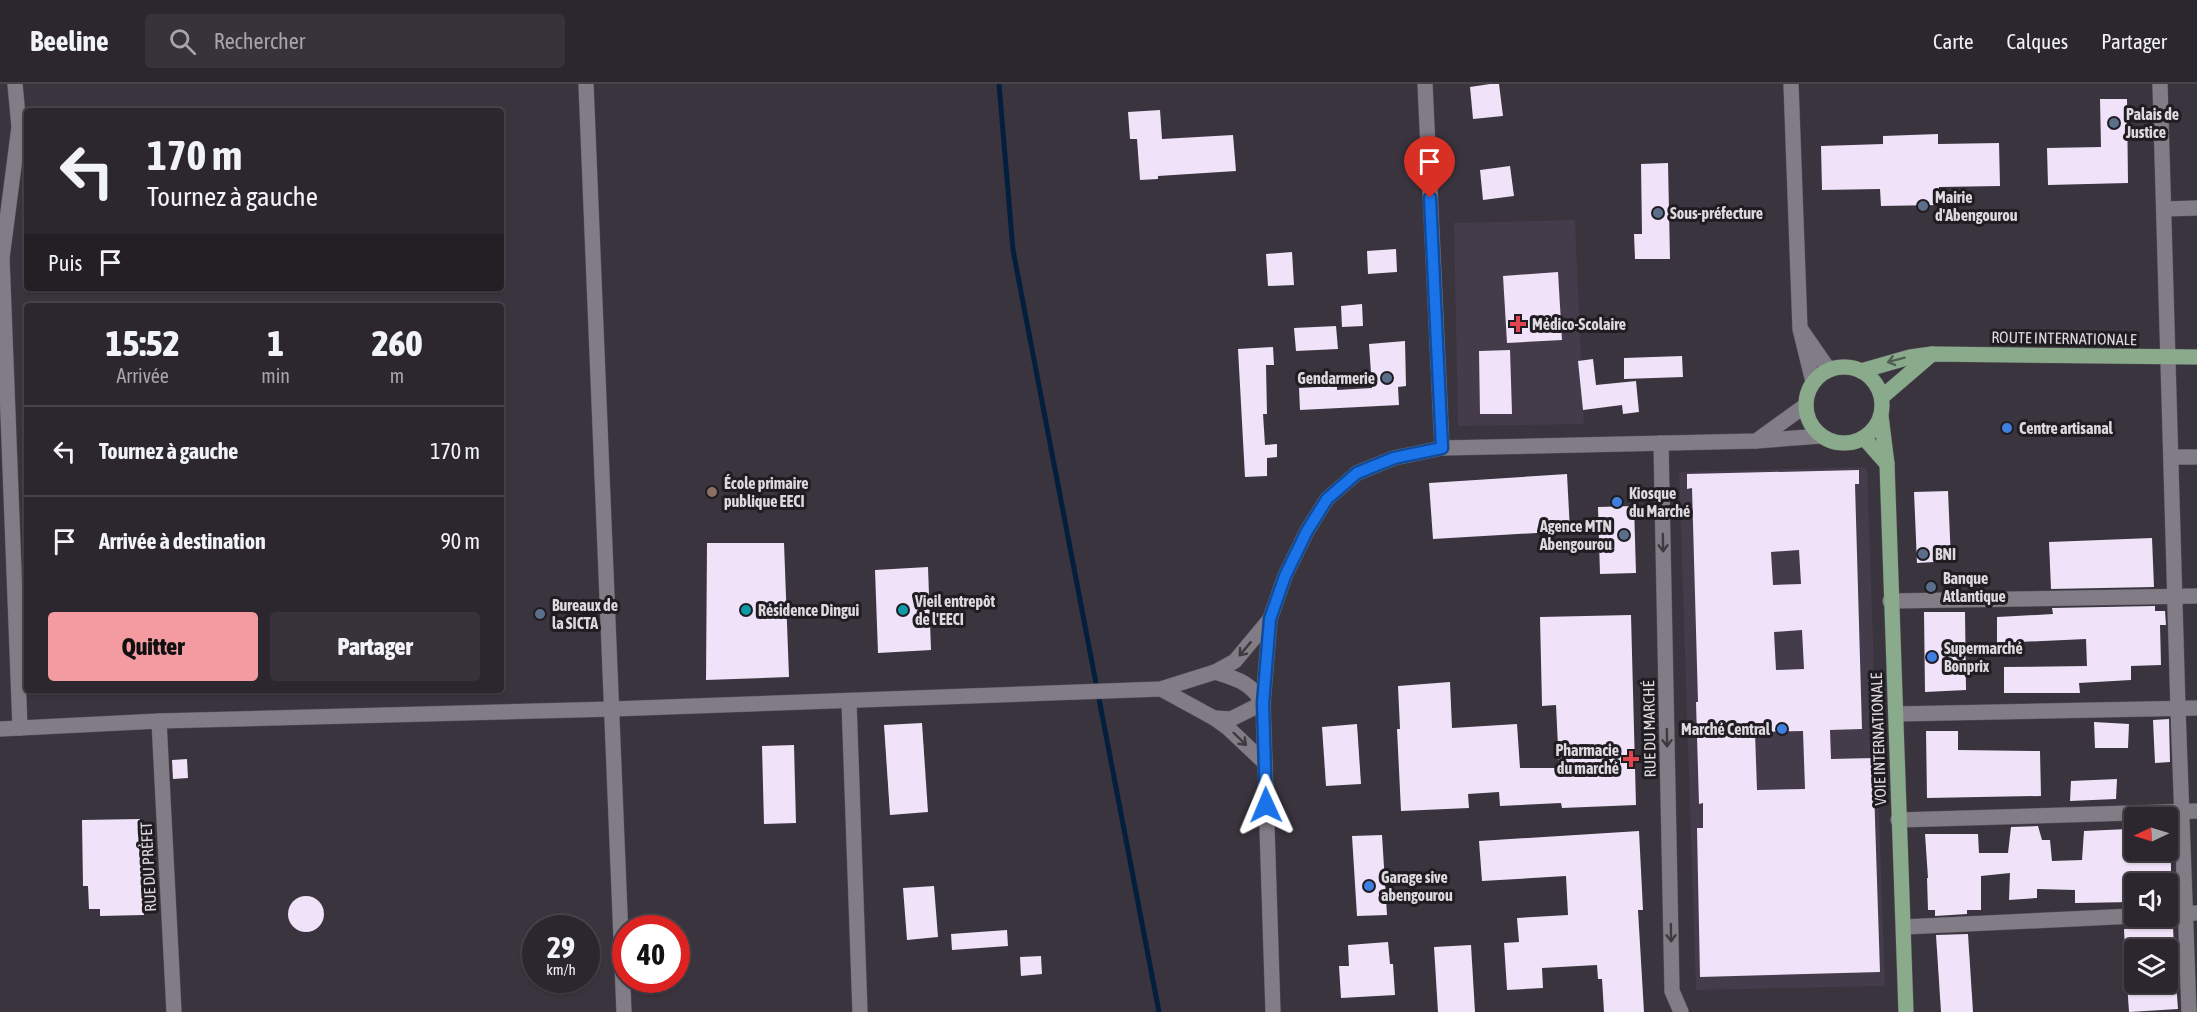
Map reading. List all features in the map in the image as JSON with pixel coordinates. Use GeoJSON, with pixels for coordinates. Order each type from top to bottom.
{"type":"FeatureCollection","features":[{"type":"Feature","properties":{"kind":"main road","name":"ROUTE INTERNATIONALE"},"geometry":{"type":"LineString","coordinates":[[1861,371],[1910,357],[1932,354],[2197,357]]}},
{"type":"Feature","properties":{"kind":"main road"},"geometry":{"type":"LineString","coordinates":[[1882,397],[1932,354]]}},
{"type":"Feature","properties":{"kind":"main road"},"geometry":{"type":"LineString","coordinates":[[1839,366],[1861,371],[1871,377],[1882,397],[1881,416],[1874,429],[1864,438],[1854,442],[1842,443],[1821,436],[1813,428],[1806,405],[1813,382],[1829,370],[1839,366]]}},
{"type":"Feature","properties":{"kind":"main road","name":"VOIE INTERNATIONALE"},"geometry":{"type":"LineString","coordinates":[[1881,416],[1887,464],[1906,1012]]}},
{"type":"Feature","properties":{"kind":"main road"},"geometry":{"type":"LineString","coordinates":[[1864,438],[1887,464]]}},
{"type":"Feature","properties":{"kind":"street"},"geometry":{"type":"LineString","coordinates":[[15,84],[19,127],[2,258],[20,728]]}},
{"type":"Feature","properties":{"kind":"street"},"geometry":{"type":"LineString","coordinates":[[586,84],[624,1012]]}},
{"type":"Feature","properties":{"kind":"street"},"geometry":{"type":"LineString","coordinates":[[1425,84],[1442,448]]}},
{"type":"Feature","properties":{"kind":"street"},"geometry":{"type":"LineString","coordinates":[[1791,84],[1800,329],[1813,382]]}},
{"type":"Feature","properties":{"kind":"street"},"geometry":{"type":"LineString","coordinates":[[2160,84],[2178,709],[2189,812],[2191,913],[2189,1012]]}},
{"type":"Feature","properties":{"kind":"street"},"geometry":{"type":"LineString","coordinates":[[2164,209],[2197,208]]}},
{"type":"Feature","properties":{"kind":"street"},"geometry":{"type":"LineString","coordinates":[[1800,329],[1829,370]]}},
{"type":"Feature","properties":{"kind":"street"},"geometry":{"type":"LineString","coordinates":[[1756,441],[1806,405]]}},
{"type":"Feature","properties":{"kind":"street"},"geometry":{"type":"LineString","coordinates":[[1273,1012],[1263,703],[1270,619],[1285,576],[1307,531],[1327,499],[1357,473],[1394,458],[1442,448],[1756,441],[1821,436]]}},
{"type":"Feature","properties":{"kind":"street","name":"RUE DU MARCHÉ"},"geometry":{"type":"LineString","coordinates":[[1661,443],[1672,991],[1681,1012]]}},
{"type":"Feature","properties":{"kind":"street"},"geometry":{"type":"LineString","coordinates":[[2171,457],[2197,457]]}},
{"type":"Feature","properties":{"kind":"street"},"geometry":{"type":"LineString","coordinates":[[1890,602],[2197,596]]}},
{"type":"Feature","properties":{"kind":"street"},"geometry":{"type":"LineString","coordinates":[[0,729],[159,721],[849,702],[1161,689],[1215,672],[1235,661],[1270,619]]}},
{"type":"Feature","properties":{"kind":"street"},"geometry":{"type":"LineString","coordinates":[[1215,672],[1236,678],[1255,689],[1263,703]]}},
{"type":"Feature","properties":{"kind":"street"},"geometry":{"type":"LineString","coordinates":[[1161,689],[1214,718],[1265,763]]}},
{"type":"Feature","properties":{"kind":"street"},"geometry":{"type":"LineString","coordinates":[[849,702],[860,1012]]}},
{"type":"Feature","properties":{"kind":"street"},"geometry":{"type":"LineString","coordinates":[[1214,718],[1230,719],[1263,703]]}},
{"type":"Feature","properties":{"kind":"street"},"geometry":{"type":"LineString","coordinates":[[1896,714],[2197,708]]}},
{"type":"Feature","properties":{"kind":"street","name":"RUE DU PRÉFET"},"geometry":{"type":"LineString","coordinates":[[159,721],[174,1012]]}},
{"type":"Feature","properties":{"kind":"street"},"geometry":{"type":"LineString","coordinates":[[1898,820],[2189,812]]}},
{"type":"Feature","properties":{"kind":"street"},"geometry":{"type":"LineString","coordinates":[[1904,927],[2124,916]]}},
{"type":"Feature","properties":{"kind":"shaded area","name":"Médico-Scolaire"},"geometry":{"type":"Polygon","coordinates":[[[1575,220],[1584,424],[1458,426],[1454,223],[1575,220]]]}},
{"type":"Feature","properties":{"kind":"shaded area","name":"Marché Central"},"geometry":{"type":"Polygon","coordinates":[[[1867,467],[1885,986],[1696,990],[1679,472],[1867,467]]]}},
{"type":"Feature","properties":{"kind":"building"},"geometry":{"type":"Polygon","coordinates":[[[1499,84],[1503,116],[1473,119],[1470,87],[1499,84]]]}},
{"type":"Feature","properties":{"kind":"building","name":"Palais de Justice"},"geometry":{"type":"Polygon","coordinates":[[[2100,99],[2127,99],[2128,183],[2048,185],[2047,148],[2101,147],[2100,99]]]}},
{"type":"Feature","properties":{"kind":"building"},"geometry":{"type":"Polygon","coordinates":[[[1160,110],[1162,139],[1233,135],[1236,171],[1158,176],[1158,179],[1140,180],[1137,139],[1130,139],[1128,112],[1160,110]]]}},
{"type":"Feature","properties":{"kind":"building"},"geometry":{"type":"Polygon","coordinates":[[[1938,134],[1938,144],[1999,143],[2000,186],[1939,187],[1939,205],[1881,206],[1880,189],[1822,190],[1821,146],[1883,144],[1883,136],[1938,134]]]}},
{"type":"Feature","properties":{"kind":"building"},"geometry":{"type":"Polygon","coordinates":[[[1668,163],[1670,259],[1635,259],[1634,234],[1642,234],[1641,164],[1668,163]]]}},
{"type":"Feature","properties":{"kind":"building"},"geometry":{"type":"Polygon","coordinates":[[[1510,166],[1514,196],[1483,200],[1480,170],[1510,166]]]}},
{"type":"Feature","properties":{"kind":"building"},"geometry":{"type":"Polygon","coordinates":[[[1396,249],[1397,272],[1368,274],[1367,251],[1396,249]]]}},
{"type":"Feature","properties":{"kind":"building"},"geometry":{"type":"Polygon","coordinates":[[[1292,252],[1294,285],[1268,286],[1266,254],[1292,252]]]}},
{"type":"Feature","properties":{"kind":"building"},"geometry":{"type":"Polygon","coordinates":[[[1558,272],[1562,340],[1507,343],[1503,276],[1558,272]]]}},
{"type":"Feature","properties":{"kind":"building"},"geometry":{"type":"Polygon","coordinates":[[[1362,304],[1363,326],[1342,327],[1341,306],[1362,304]]]}},
{"type":"Feature","properties":{"kind":"building"},"geometry":{"type":"Polygon","coordinates":[[[1336,326],[1338,349],[1296,351],[1294,328],[1336,326]]]}},
{"type":"Feature","properties":{"kind":"building"},"geometry":{"type":"Polygon","coordinates":[[[1405,341],[1406,386],[1398,387],[1399,405],[1300,410],[1299,388],[1337,386],[1337,390],[1372,388],[1369,344],[1405,341]]]}},
{"type":"Feature","properties":{"kind":"building"},"geometry":{"type":"Polygon","coordinates":[[[1273,347],[1274,365],[1266,365],[1267,414],[1263,414],[1265,445],[1277,444],[1277,457],[1267,458],[1267,476],[1245,477],[1238,349],[1273,347]]]}},
{"type":"Feature","properties":{"kind":"building"},"geometry":{"type":"Polygon","coordinates":[[[1510,350],[1512,414],[1480,414],[1479,351],[1510,350]]]}},
{"type":"Feature","properties":{"kind":"building"},"geometry":{"type":"Polygon","coordinates":[[[1682,356],[1683,377],[1624,379],[1624,358],[1682,356]]]}},
{"type":"Feature","properties":{"kind":"building"},"geometry":{"type":"Polygon","coordinates":[[[1593,359],[1596,385],[1636,381],[1639,412],[1623,414],[1622,405],[1583,410],[1578,361],[1593,359]]]}},
{"type":"Feature","properties":{"kind":"building","name":"Marché Central"},"geometry":{"type":"Polygon","coordinates":[[[1859,470],[1859,484],[1855,484],[1862,729],[1830,730],[1831,759],[1873,758],[1880,972],[1700,977],[1697,828],[1703,828],[1703,803],[1699,804],[1692,488],[1687,489],[1687,474],[1859,470]],[[1799,550],[1771,552],[1773,585],[1801,584],[1799,550]],[[1802,630],[1774,632],[1776,670],[1804,669],[1802,630]],[[1803,731],[1755,732],[1757,790],[1805,789],[1803,731]]]}},
{"type":"Feature","properties":{"kind":"building"},"geometry":{"type":"Polygon","coordinates":[[[1567,474],[1570,531],[1433,539],[1429,483],[1567,474]]]}},
{"type":"Feature","properties":{"kind":"building"},"geometry":{"type":"Polygon","coordinates":[[[1948,491],[1951,561],[1917,563],[1914,492],[1948,491]]]}},
{"type":"Feature","properties":{"kind":"building"},"geometry":{"type":"Polygon","coordinates":[[[1634,506],[1636,573],[1600,574],[1598,507],[1634,506]]]}},
{"type":"Feature","properties":{"kind":"building"},"geometry":{"type":"Polygon","coordinates":[[[2152,538],[2154,587],[2051,589],[2049,542],[2152,538]]]}},
{"type":"Feature","properties":{"kind":"building","name":"Résidence Dingui"},"geometry":{"type":"Polygon","coordinates":[[[707,543],[784,543],[789,677],[706,680],[707,543]]]}},
{"type":"Feature","properties":{"kind":"building","name":"Vieil entrepôt de l'EECI"},"geometry":{"type":"Polygon","coordinates":[[[928,567],[931,650],[878,653],[875,570],[928,567]]]}},
{"type":"Feature","properties":{"kind":"building"},"geometry":{"type":"Polygon","coordinates":[[[2155,606],[2155,611],[2165,611],[2166,625],[2160,625],[2161,665],[2131,666],[2131,680],[2079,683],[2080,693],[2004,693],[2004,667],[2087,666],[2086,639],[1997,643],[1997,617],[2053,614],[2052,608],[2155,606]]]}},
{"type":"Feature","properties":{"kind":"building"},"geometry":{"type":"Polygon","coordinates":[[[1924,612],[1965,612],[1966,690],[1925,692],[1924,612]]]}},
{"type":"Feature","properties":{"kind":"building"},"geometry":{"type":"Polygon","coordinates":[[[1631,615],[1636,805],[1562,808],[1561,803],[1500,806],[1499,792],[1468,794],[1469,808],[1401,811],[1397,729],[1400,729],[1398,686],[1450,682],[1452,728],[1517,724],[1520,768],[1559,768],[1556,705],[1542,706],[1540,617],[1631,615]]]}},
{"type":"Feature","properties":{"kind":"building"},"geometry":{"type":"Polygon","coordinates":[[[2169,719],[2170,762],[2155,763],[2153,720],[2169,719]]]}},
{"type":"Feature","properties":{"kind":"building"},"geometry":{"type":"Polygon","coordinates":[[[2094,722],[2129,724],[2128,748],[2095,748],[2094,722]]]}},
{"type":"Feature","properties":{"kind":"building"},"geometry":{"type":"Polygon","coordinates":[[[922,723],[928,812],[890,815],[884,725],[922,723]]]}},
{"type":"Feature","properties":{"kind":"building"},"geometry":{"type":"Polygon","coordinates":[[[1357,724],[1361,784],[1326,786],[1322,727],[1357,724]]]}},
{"type":"Feature","properties":{"kind":"building"},"geometry":{"type":"Polygon","coordinates":[[[1926,731],[1958,731],[1958,750],[2040,751],[2041,796],[1927,798],[1926,731]]]}},
{"type":"Feature","properties":{"kind":"building"},"geometry":{"type":"Polygon","coordinates":[[[794,745],[796,823],[764,824],[762,746],[794,745]]]}},
{"type":"Feature","properties":{"kind":"building"},"geometry":{"type":"Polygon","coordinates":[[[187,759],[188,778],[173,779],[172,760],[187,759]]]}},
{"type":"Feature","properties":{"kind":"building"},"geometry":{"type":"Polygon","coordinates":[[[2117,779],[2116,799],[2070,801],[2071,781],[2117,779]]]}},
{"type":"Feature","properties":{"kind":"building"},"geometry":{"type":"Polygon","coordinates":[[[140,819],[144,915],[100,916],[100,909],[89,909],[88,886],[83,886],[82,820],[140,819]]]}},
{"type":"Feature","properties":{"kind":"building"},"geometry":{"type":"Polygon","coordinates":[[[2038,826],[2042,840],[2050,840],[2052,861],[2082,860],[2084,831],[2124,829],[2124,861],[2171,861],[2171,873],[2124,873],[2124,902],[2075,903],[2075,890],[2037,889],[2037,898],[2009,900],[2010,873],[1981,876],[1981,910],[1967,910],[1967,914],[1935,916],[1935,910],[1928,910],[1925,834],[1978,834],[1979,853],[2008,853],[2011,827],[2038,826]]]}},
{"type":"Feature","properties":{"kind":"building"},"geometry":{"type":"Polygon","coordinates":[[[1639,831],[1643,910],[1638,910],[1644,1012],[1604,1012],[1602,979],[1598,979],[1597,965],[1542,968],[1543,988],[1507,990],[1504,943],[1519,942],[1517,918],[1568,915],[1566,876],[1482,881],[1479,841],[1639,831]]]}},
{"type":"Feature","properties":{"kind":"building"},"geometry":{"type":"Polygon","coordinates":[[[1382,835],[1387,915],[1357,916],[1352,836],[1382,835]]]}},
{"type":"Feature","properties":{"kind":"building"},"geometry":{"type":"Polygon","coordinates":[[[934,886],[938,937],[907,940],[903,888],[934,886]]]}},
{"type":"Feature","properties":{"kind":"building"},"geometry":{"type":"Polygon","coordinates":[[[306,896],[319,901],[324,914],[319,927],[306,932],[293,927],[288,914],[293,901],[306,896]]]}},
{"type":"Feature","properties":{"kind":"building"},"geometry":{"type":"Polygon","coordinates":[[[2173,927],[2174,939],[2124,939],[2124,929],[2173,927]]]}},
{"type":"Feature","properties":{"kind":"building"},"geometry":{"type":"Polygon","coordinates":[[[1007,930],[1008,946],[952,950],[951,934],[1007,930]]]}},
{"type":"Feature","properties":{"kind":"building"},"geometry":{"type":"Polygon","coordinates":[[[1968,934],[1973,1012],[1941,1012],[1936,935],[1968,934]]]}},
{"type":"Feature","properties":{"kind":"building"},"geometry":{"type":"Polygon","coordinates":[[[1388,942],[1390,964],[1393,964],[1395,995],[1341,998],[1339,966],[1349,966],[1348,945],[1388,942]]]}},
{"type":"Feature","properties":{"kind":"building"},"geometry":{"type":"Polygon","coordinates":[[[1471,945],[1475,1012],[1438,1012],[1434,947],[1471,945]]]}},
{"type":"Feature","properties":{"kind":"building"},"geometry":{"type":"Polygon","coordinates":[[[1041,956],[1042,974],[1021,976],[1020,957],[1041,956]]]}},
{"type":"Feature","properties":{"kind":"building"},"geometry":{"type":"Polygon","coordinates":[[[2128,993],[2177,993],[2178,1009],[2129,1012],[2128,993]]]}},
{"type":"Feature","properties":{"kind":"waterway"},"geometry":{"type":"LineString","coordinates":[[999,84],[1013,250],[1159,1012]]}},
{"type":"Feature","properties":{"kind":"place","name":"Palais de Justice"},"geometry":{"type":"Point","coordinates":[2114,123]}},
{"type":"Feature","properties":{"kind":"place","name":"Mairie d'Abengourou"},"geometry":{"type":"Point","coordinates":[1923,206]}},
{"type":"Feature","properties":{"kind":"place","name":"Sous-préfecture"},"geometry":{"type":"Point","coordinates":[1658,213]}},
{"type":"Feature","properties":{"kind":"place","name":"Médico-Scolaire"},"geometry":{"type":"Point","coordinates":[1518,324]}},
{"type":"Feature","properties":{"kind":"place","name":"Gendarmerie"},"geometry":{"type":"Point","coordinates":[1387,378]}},
{"type":"Feature","properties":{"kind":"place","name":"Centre artisanal"},"geometry":{"type":"Point","coordinates":[2007,428]}},
{"type":"Feature","properties":{"kind":"place","name":"École primaire publique EECI"},"geometry":{"type":"Point","coordinates":[712,492]}},
{"type":"Feature","properties":{"kind":"place","name":"Kiosque du Marché"},"geometry":{"type":"Point","coordinates":[1617,502]}},
{"type":"Feature","properties":{"kind":"place","name":"Agence MTN Abengourou"},"geometry":{"type":"Point","coordinates":[1624,535]}},
{"type":"Feature","properties":{"kind":"place","name":"BNI"},"geometry":{"type":"Point","coordinates":[1923,554]}},
{"type":"Feature","properties":{"kind":"place","name":"Banque Atlantique"},"geometry":{"type":"Point","coordinates":[1931,587]}},
{"type":"Feature","properties":{"kind":"place","name":"Résidence Dingui"},"geometry":{"type":"Point","coordinates":[746,610]}},
{"type":"Feature","properties":{"kind":"place","name":"Vieil entrepôt de l'EECI"},"geometry":{"type":"Point","coordinates":[903,610]}},
{"type":"Feature","properties":{"kind":"place","name":"Bureaux de la SICTA"},"geometry":{"type":"Point","coordinates":[540,614]}},
{"type":"Feature","properties":{"kind":"place","name":"Supermarché Bonprix"},"geometry":{"type":"Point","coordinates":[1932,657]}},
{"type":"Feature","properties":{"kind":"place","name":"Marché Central"},"geometry":{"type":"Point","coordinates":[1782,729]}},
{"type":"Feature","properties":{"kind":"place","name":"Pharmacie du marché"},"geometry":{"type":"Point","coordinates":[1631,759]}},
{"type":"Feature","properties":{"kind":"place","name":"Garage sive abengourou"},"geometry":{"type":"Point","coordinates":[1369,886]}},
{"type":"Feature","properties":{"kind":"route"},"geometry":{"type":"LineString","coordinates":[[1266,805],[1263,703],[1270,619],[1285,576],[1307,531],[1327,499],[1357,473],[1394,458],[1442,448],[1430,198]]}}]}
